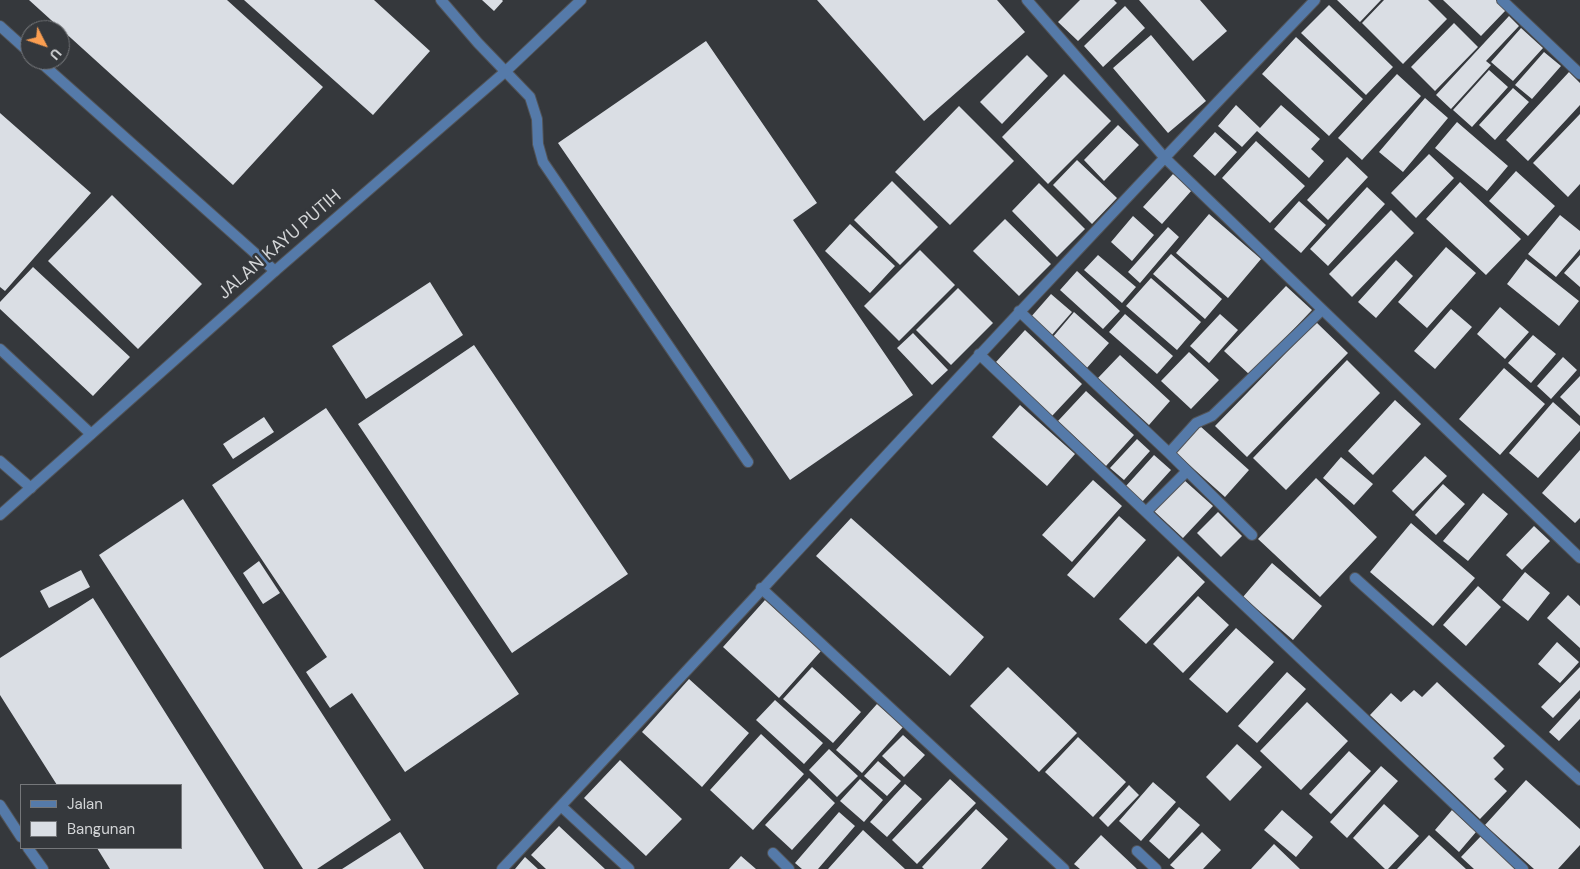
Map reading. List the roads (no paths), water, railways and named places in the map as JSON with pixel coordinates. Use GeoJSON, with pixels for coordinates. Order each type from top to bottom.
{"type":"FeatureCollection","features":[{"type":"Feature","properties":{"kind":"street"},"geometry":{"type":"LineString","coordinates":[[441,0],[530,97],[537,119],[538,144],[543,162],[748,462]]}},
{"type":"Feature","properties":{"kind":"street","name":"JALAN KAYU PUTIH"},"geometry":{"type":"LineString","coordinates":[[0,515],[275,270],[506,71],[582,0]]}},
{"type":"Feature","properties":{"kind":"street"},"geometry":{"type":"LineString","coordinates":[[1027,0],[1164,157],[1580,558]]}},
{"type":"Feature","properties":{"kind":"street"},"geometry":{"type":"LineString","coordinates":[[502,869],[1019,311],[1315,0]]}},
{"type":"Feature","properties":{"kind":"street"},"geometry":{"type":"LineString","coordinates":[[1502,0],[1580,74]]}},
{"type":"Feature","properties":{"kind":"street"},"geometry":{"type":"LineString","coordinates":[[0,26],[20,44]]}},
{"type":"Feature","properties":{"kind":"street"},"geometry":{"type":"LineString","coordinates":[[49,70],[275,270]]}},
{"type":"Feature","properties":{"kind":"street"},"geometry":{"type":"LineString","coordinates":[[1170,454],[1196,423],[1212,416],[1322,310]]}},
{"type":"Feature","properties":{"kind":"street"},"geometry":{"type":"LineString","coordinates":[[1019,311],[1170,454],[1252,535]]}},
{"type":"Feature","properties":{"kind":"street"},"geometry":{"type":"LineString","coordinates":[[0,349],[91,434]]}},
{"type":"Feature","properties":{"kind":"street"},"geometry":{"type":"LineString","coordinates":[[979,354],[1524,869]]}},
{"type":"Feature","properties":{"kind":"street"},"geometry":{"type":"LineString","coordinates":[[0,461],[30,488]]}},
{"type":"Feature","properties":{"kind":"street"},"geometry":{"type":"LineString","coordinates":[[1146,512],[1187,471]]}},
{"type":"Feature","properties":{"kind":"street"},"geometry":{"type":"LineString","coordinates":[[1355,578],[1580,780]]}},
{"type":"Feature","properties":{"kind":"street"},"geometry":{"type":"LineString","coordinates":[[761,588],[1064,869]]}},
{"type":"Feature","properties":{"kind":"street"},"geometry":{"type":"LineString","coordinates":[[0,806],[20,836]]}},
{"type":"Feature","properties":{"kind":"street"},"geometry":{"type":"LineString","coordinates":[[561,806],[629,869]]}},
{"type":"Feature","properties":{"kind":"street"},"geometry":{"type":"LineString","coordinates":[[29,849],[42,869]]}},
{"type":"Feature","properties":{"kind":"street"},"geometry":{"type":"LineString","coordinates":[[1137,852],[1156,869]]}},
{"type":"Feature","properties":{"kind":"street"},"geometry":{"type":"LineString","coordinates":[[772,853],[789,869]]}}]}
